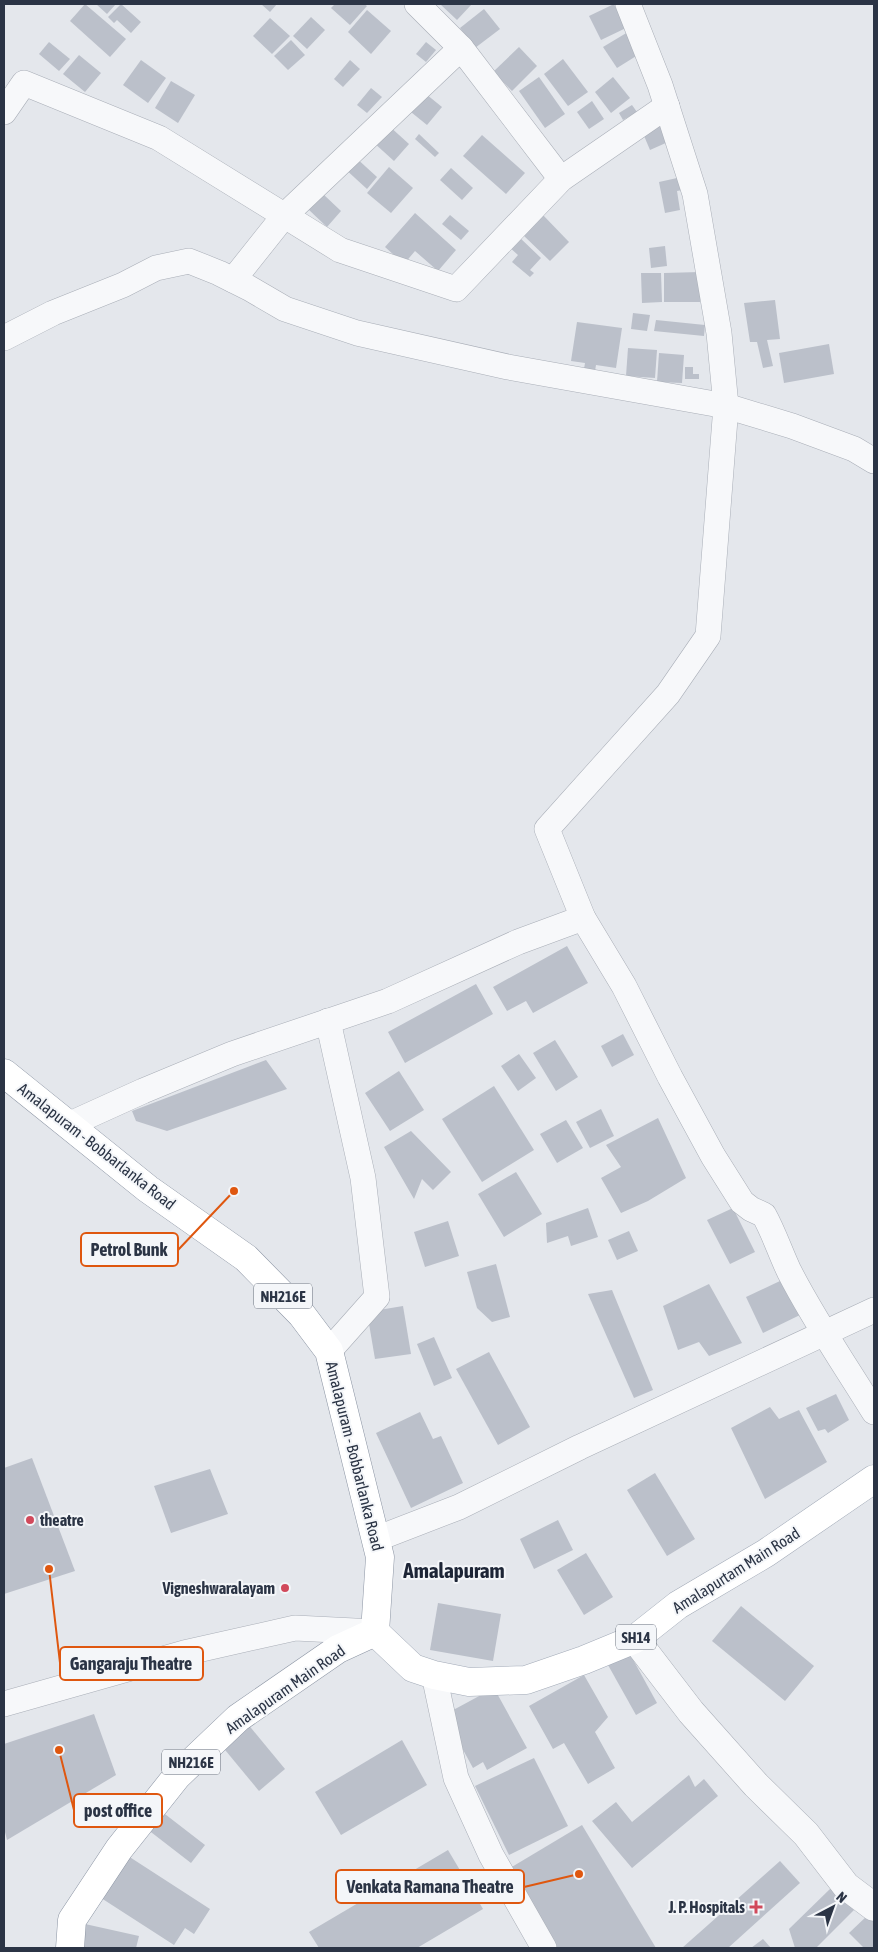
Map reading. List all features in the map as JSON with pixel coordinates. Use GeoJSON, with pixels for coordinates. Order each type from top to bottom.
{"type":"FeatureCollection","features":[{"type":"Feature","properties":{"kind":"main road","name":"Amalapuram - Bobbarlanka Road"},"geometry":{"type":"LineString","coordinates":[[4,1073],[148,1189],[246,1258],[302,1315],[329,1351],[380,1557],[375,1632]]}},
{"type":"Feature","properties":{"kind":"main road","name":"Amalapurtam Main Road"},"geometry":{"type":"LineString","coordinates":[[375,1632],[413,1668],[434,1675],[470,1682],[526,1680],[584,1660],[635,1639],[678,1605],[766,1553],[874,1479]]}},
{"type":"Feature","properties":{"kind":"main road","name":"Amalapuram Main Road"},"geometry":{"type":"LineString","coordinates":[[70,1948],[72,1920],[119,1849],[177,1776],[238,1718],[338,1649],[375,1632]]}},
{"type":"Feature","properties":{"kind":"street"},"geometry":{"type":"LineString","coordinates":[[417,4],[461,48],[561,179]]}},
{"type":"Feature","properties":{"kind":"street"},"geometry":{"type":"LineString","coordinates":[[628,4],[667,106],[695,194],[719,333],[726,406],[708,636],[668,694],[546,829],[583,918],[624,986],[670,1077],[742,1202],[764,1215],[778,1241],[788,1269],[824,1333],[874,1412]]}},
{"type":"Feature","properties":{"kind":"street"},"geometry":{"type":"LineString","coordinates":[[233,280],[284,216],[461,48]]}},
{"type":"Feature","properties":{"kind":"street"},"geometry":{"type":"LineString","coordinates":[[4,112],[24,83],[159,138],[340,250],[456,289],[561,179],[667,106]]}},
{"type":"Feature","properties":{"kind":"street"},"geometry":{"type":"LineString","coordinates":[[4,338],[53,313],[123,285],[156,268],[189,261],[233,280],[285,309],[358,333],[508,367],[726,406],[792,426],[845,445],[874,460]]}},
{"type":"Feature","properties":{"kind":"street"},"geometry":{"type":"LineString","coordinates":[[68,1125],[143,1090],[232,1054],[388,1000],[518,942],[583,918]]}},
{"type":"Feature","properties":{"kind":"street"},"geometry":{"type":"LineString","coordinates":[[328,1021],[364,1178],[377,1297],[329,1351]]}},
{"type":"Feature","properties":{"kind":"street"},"geometry":{"type":"LineString","coordinates":[[376,1539],[459,1507],[580,1447],[874,1310]]}},
{"type":"Feature","properties":{"kind":"street"},"geometry":{"type":"LineString","coordinates":[[4,1704],[184,1653],[295,1628],[375,1632]]}},
{"type":"Feature","properties":{"kind":"street"},"geometry":{"type":"LineString","coordinates":[[635,1639],[691,1712],[756,1785],[806,1834],[846,1886],[874,1907]]}},
{"type":"Feature","properties":{"kind":"street"},"geometry":{"type":"LineString","coordinates":[[434,1675],[456,1778],[491,1855],[544,1948]]}},
{"type":"Feature","properties":{"kind":"building"},"geometry":{"type":"Polygon","coordinates":[[[85,4],[126,39],[110,57],[70,21],[85,4]]]}},
{"type":"Feature","properties":{"kind":"building"},"geometry":{"type":"Polygon","coordinates":[[[96,4],[116,4],[107,14],[96,4]]]}},
{"type":"Feature","properties":{"kind":"building"},"geometry":{"type":"Polygon","coordinates":[[[121,4],[141,22],[131,33],[117,20],[114,23],[108,17],[121,4]]]}},
{"type":"Feature","properties":{"kind":"building"},"geometry":{"type":"Polygon","coordinates":[[[261,4],[277,4],[270,12],[261,4]]]}},
{"type":"Feature","properties":{"kind":"building"},"geometry":{"type":"Polygon","coordinates":[[[335,4],[364,4],[367,6],[350,25],[331,8],[335,4]]]}},
{"type":"Feature","properties":{"kind":"building"},"geometry":{"type":"Polygon","coordinates":[[[440,4],[472,4],[457,20],[440,4]]]}},
{"type":"Feature","properties":{"kind":"building"},"geometry":{"type":"Polygon","coordinates":[[[614,4],[626,28],[601,40],[589,16],[614,4]]]}},
{"type":"Feature","properties":{"kind":"building"},"geometry":{"type":"Polygon","coordinates":[[[484,9],[500,29],[475,48],[460,28],[484,9]]]}},
{"type":"Feature","properties":{"kind":"building"},"geometry":{"type":"Polygon","coordinates":[[[367,10],[391,31],[371,54],[348,32],[367,10]]]}},
{"type":"Feature","properties":{"kind":"building"},"geometry":{"type":"Polygon","coordinates":[[[311,17],[325,30],[307,49],[293,36],[311,17]]]}},
{"type":"Feature","properties":{"kind":"building"},"geometry":{"type":"Polygon","coordinates":[[[270,18],[290,36],[272,54],[253,36],[270,18]]]}},
{"type":"Feature","properties":{"kind":"building"},"geometry":{"type":"Polygon","coordinates":[[[628,32],[641,53],[617,68],[603,47],[628,32]]]}},
{"type":"Feature","properties":{"kind":"building"},"geometry":{"type":"Polygon","coordinates":[[[291,40],[305,55],[288,70],[274,56],[291,40]]]}},
{"type":"Feature","properties":{"kind":"building"},"geometry":{"type":"Polygon","coordinates":[[[49,42],[70,59],[59,71],[39,54],[49,42]]]}},
{"type":"Feature","properties":{"kind":"building"},"geometry":{"type":"Polygon","coordinates":[[[426,42],[436,50],[426,62],[416,54],[426,42]]]}},
{"type":"Feature","properties":{"kind":"building"},"geometry":{"type":"Polygon","coordinates":[[[519,47],[537,66],[512,91],[493,72],[519,47]]]}},
{"type":"Feature","properties":{"kind":"building"},"geometry":{"type":"Polygon","coordinates":[[[79,55],[101,73],[85,92],[63,74],[79,55]]]}},
{"type":"Feature","properties":{"kind":"building"},"geometry":{"type":"Polygon","coordinates":[[[563,59],[588,92],[568,106],[544,74],[563,59]]]}},
{"type":"Feature","properties":{"kind":"building"},"geometry":{"type":"Polygon","coordinates":[[[141,60],[166,78],[148,103],[123,85],[141,60]]]}},
{"type":"Feature","properties":{"kind":"building"},"geometry":{"type":"Polygon","coordinates":[[[350,60],[360,69],[343,87],[334,79],[350,60]]]}},
{"type":"Feature","properties":{"kind":"building"},"geometry":{"type":"Polygon","coordinates":[[[539,77],[565,114],[545,128],[519,91],[539,77]]]}},
{"type":"Feature","properties":{"kind":"building"},"geometry":{"type":"Polygon","coordinates":[[[613,77],[630,98],[611,113],[595,92],[613,77]]]}},
{"type":"Feature","properties":{"kind":"building"},"geometry":{"type":"Polygon","coordinates":[[[171,81],[195,95],[178,123],[155,108],[171,81]]]}},
{"type":"Feature","properties":{"kind":"building"},"geometry":{"type":"Polygon","coordinates":[[[371,88],[382,97],[367,113],[357,105],[371,88]]]}},
{"type":"Feature","properties":{"kind":"building"},"geometry":{"type":"Polygon","coordinates":[[[421,90],[442,107],[427,125],[406,108],[421,90]]]}},
{"type":"Feature","properties":{"kind":"building"},"geometry":{"type":"Polygon","coordinates":[[[592,101],[604,119],[589,129],[577,112],[592,101]]]}},
{"type":"Feature","properties":{"kind":"building"},"geometry":{"type":"Polygon","coordinates":[[[632,105],[637,112],[623,120],[619,113],[632,105]]]}},
{"type":"Feature","properties":{"kind":"building"},"geometry":{"type":"Polygon","coordinates":[[[660,124],[668,142],[650,150],[642,131],[660,124]]]}},
{"type":"Feature","properties":{"kind":"building"},"geometry":{"type":"Polygon","coordinates":[[[388,125],[409,144],[394,161],[373,142],[388,125]]]}},
{"type":"Feature","properties":{"kind":"building"},"geometry":{"type":"Polygon","coordinates":[[[419,134],[439,153],[435,157],[415,139],[419,134]]]}},
{"type":"Feature","properties":{"kind":"building"},"geometry":{"type":"Polygon","coordinates":[[[482,135],[525,173],[506,194],[463,156],[482,135]]]}},
{"type":"Feature","properties":{"kind":"building"},"geometry":{"type":"Polygon","coordinates":[[[354,156],[377,177],[367,189],[343,167],[354,156]]]}},
{"type":"Feature","properties":{"kind":"building"},"geometry":{"type":"Polygon","coordinates":[[[389,167],[413,188],[391,213],[367,193],[389,167]]]}},
{"type":"Feature","properties":{"kind":"building"},"geometry":{"type":"Polygon","coordinates":[[[451,168],[473,188],[462,200],[440,180],[451,168]]]}},
{"type":"Feature","properties":{"kind":"building"},"geometry":{"type":"Polygon","coordinates":[[[686,176],[688,189],[677,191],[680,210],[665,213],[659,182],[686,176]]]}},
{"type":"Feature","properties":{"kind":"building"},"geometry":{"type":"Polygon","coordinates":[[[323,194],[341,211],[327,227],[308,209],[323,194]]]}},
{"type":"Feature","properties":{"kind":"building"},"geometry":{"type":"Polygon","coordinates":[[[415,213],[456,250],[438,271],[415,251],[404,264],[385,247],[415,213]]]}},
{"type":"Feature","properties":{"kind":"building"},"geometry":{"type":"Polygon","coordinates":[[[541,213],[569,242],[550,261],[521,233],[541,213]]]}},
{"type":"Feature","properties":{"kind":"building"},"geometry":{"type":"Polygon","coordinates":[[[450,215],[469,231],[461,240],[442,224],[450,215]]]}},
{"type":"Feature","properties":{"kind":"building"},"geometry":{"type":"Polygon","coordinates":[[[518,236],[541,258],[530,270],[534,273],[530,277],[512,262],[518,255],[508,246],[518,236]]]}},
{"type":"Feature","properties":{"kind":"building"},"geometry":{"type":"Polygon","coordinates":[[[665,246],[667,266],[651,268],[649,248],[665,246]]]}},
{"type":"Feature","properties":{"kind":"building"},"geometry":{"type":"Polygon","coordinates":[[[700,272],[700,302],[664,302],[664,273],[700,272]]]}},
{"type":"Feature","properties":{"kind":"building"},"geometry":{"type":"Polygon","coordinates":[[[641,273],[661,273],[662,302],[642,303],[641,273]]]}},
{"type":"Feature","properties":{"kind":"building"},"geometry":{"type":"Polygon","coordinates":[[[775,300],[780,339],[767,340],[773,366],[763,368],[757,342],[750,342],[744,303],[775,300]]]}},
{"type":"Feature","properties":{"kind":"building"},"geometry":{"type":"Polygon","coordinates":[[[633,313],[650,315],[647,331],[631,329],[633,313]]]}},
{"type":"Feature","properties":{"kind":"building"},"geometry":{"type":"Polygon","coordinates":[[[656,320],[705,325],[704,336],[654,331],[656,320]]]}},
{"type":"Feature","properties":{"kind":"building"},"geometry":{"type":"Polygon","coordinates":[[[577,322],[622,328],[616,368],[596,365],[595,371],[584,369],[585,363],[571,361],[577,322]]]}},
{"type":"Feature","properties":{"kind":"building"},"geometry":{"type":"Polygon","coordinates":[[[829,344],[834,374],[784,383],[779,353],[829,344]]]}},
{"type":"Feature","properties":{"kind":"building"},"geometry":{"type":"Polygon","coordinates":[[[628,348],[657,350],[655,378],[626,376],[628,348]]]}},
{"type":"Feature","properties":{"kind":"building"},"geometry":{"type":"Polygon","coordinates":[[[659,353],[684,355],[682,383],[657,382],[659,353]]]}},
{"type":"Feature","properties":{"kind":"building"},"geometry":{"type":"Polygon","coordinates":[[[685,367],[693,367],[693,374],[699,374],[699,379],[685,379],[685,367]]]}},
{"type":"Feature","properties":{"kind":"building"},"geometry":{"type":"Polygon","coordinates":[[[567,946],[588,983],[533,1013],[526,1001],[507,1011],[493,987],[567,946]]]}},
{"type":"Feature","properties":{"kind":"building"},"geometry":{"type":"Polygon","coordinates":[[[476,984],[493,1014],[405,1063],[388,1032],[476,984]]]}},
{"type":"Feature","properties":{"kind":"building"},"geometry":{"type":"Polygon","coordinates":[[[623,1034],[634,1055],[612,1067],[601,1046],[623,1034]]]}},
{"type":"Feature","properties":{"kind":"building"},"geometry":{"type":"Polygon","coordinates":[[[555,1040],[578,1077],[556,1091],[533,1053],[555,1040]]]}},
{"type":"Feature","properties":{"kind":"building"},"geometry":{"type":"Polygon","coordinates":[[[519,1054],[536,1078],[518,1091],[501,1066],[519,1054]]]}},
{"type":"Feature","properties":{"kind":"building"},"geometry":{"type":"Polygon","coordinates":[[[266,1060],[287,1089],[167,1131],[136,1121],[132,1111],[266,1060]]]}},
{"type":"Feature","properties":{"kind":"building"},"geometry":{"type":"Polygon","coordinates":[[[399,1071],[424,1110],[390,1131],[365,1093],[399,1071]]]}},
{"type":"Feature","properties":{"kind":"building"},"geometry":{"type":"Polygon","coordinates":[[[494,1086],[534,1150],[482,1182],[442,1119],[494,1086]]]}},
{"type":"Feature","properties":{"kind":"building"},"geometry":{"type":"Polygon","coordinates":[[[601,1109],[614,1136],[590,1148],[576,1122],[601,1109]]]}},
{"type":"Feature","properties":{"kind":"building"},"geometry":{"type":"Polygon","coordinates":[[[658,1118],[686,1178],[648,1201],[621,1213],[601,1178],[621,1167],[606,1145],[658,1118]]]}},
{"type":"Feature","properties":{"kind":"building"},"geometry":{"type":"Polygon","coordinates":[[[566,1120],[583,1148],[557,1163],[540,1134],[566,1120]]]}},
{"type":"Feature","properties":{"kind":"building"},"geometry":{"type":"Polygon","coordinates":[[[411,1131],[451,1172],[433,1190],[422,1179],[414,1199],[384,1147],[411,1131]]]}},
{"type":"Feature","properties":{"kind":"building"},"geometry":{"type":"Polygon","coordinates":[[[516,1172],[542,1214],[504,1237],[478,1194],[516,1172]]]}},
{"type":"Feature","properties":{"kind":"building"},"geometry":{"type":"Polygon","coordinates":[[[588,1208],[598,1237],[571,1246],[568,1236],[547,1243],[546,1223],[588,1208]]]}},
{"type":"Feature","properties":{"kind":"building"},"geometry":{"type":"Polygon","coordinates":[[[733,1208],[755,1252],[730,1264],[707,1220],[733,1208]]]}},
{"type":"Feature","properties":{"kind":"building"},"geometry":{"type":"Polygon","coordinates":[[[448,1221],[459,1256],[425,1267],[414,1232],[448,1221]]]}},
{"type":"Feature","properties":{"kind":"building"},"geometry":{"type":"Polygon","coordinates":[[[629,1231],[638,1251],[617,1260],[608,1240],[629,1231]]]}},
{"type":"Feature","properties":{"kind":"building"},"geometry":{"type":"Polygon","coordinates":[[[496,1264],[510,1317],[492,1322],[477,1308],[467,1272],[496,1264]]]}},
{"type":"Feature","properties":{"kind":"building"},"geometry":{"type":"Polygon","coordinates":[[[780,1281],[800,1315],[763,1333],[746,1297],[780,1281]]]}},
{"type":"Feature","properties":{"kind":"building"},"geometry":{"type":"Polygon","coordinates":[[[709,1284],[742,1343],[709,1356],[699,1342],[678,1350],[663,1306],[709,1284]]]}},
{"type":"Feature","properties":{"kind":"building"},"geometry":{"type":"Polygon","coordinates":[[[612,1290],[653,1390],[634,1398],[588,1294],[612,1290]]]}},
{"type":"Feature","properties":{"kind":"building"},"geometry":{"type":"Polygon","coordinates":[[[403,1306],[411,1354],[375,1359],[367,1312],[403,1306]]]}},
{"type":"Feature","properties":{"kind":"building"},"geometry":{"type":"Polygon","coordinates":[[[434,1337],[452,1378],[434,1386],[417,1344],[434,1337]]]}},
{"type":"Feature","properties":{"kind":"building"},"geometry":{"type":"Polygon","coordinates":[[[489,1352],[530,1427],[498,1445],[456,1369],[489,1352]]]}},
{"type":"Feature","properties":{"kind":"building"},"geometry":{"type":"Polygon","coordinates":[[[836,1394],[849,1420],[828,1433],[825,1429],[818,1431],[806,1408],[836,1394]]]}},
{"type":"Feature","properties":{"kind":"building"},"geometry":{"type":"Polygon","coordinates":[[[770,1407],[779,1419],[799,1410],[827,1462],[765,1499],[731,1428],[770,1407]]]}},
{"type":"Feature","properties":{"kind":"building"},"geometry":{"type":"Polygon","coordinates":[[[420,1412],[433,1439],[441,1436],[463,1483],[411,1508],[376,1433],[420,1412]]]}},
{"type":"Feature","properties":{"kind":"building","name":"theatre"},"geometry":{"type":"Polygon","coordinates":[[[32,1458],[75,1571],[4,1594],[4,1468],[32,1458]]]}},
{"type":"Feature","properties":{"kind":"building"},"geometry":{"type":"Polygon","coordinates":[[[210,1469],[228,1514],[171,1533],[154,1486],[210,1469]]]}},
{"type":"Feature","properties":{"kind":"building"},"geometry":{"type":"Polygon","coordinates":[[[655,1473],[695,1539],[667,1556],[627,1490],[655,1473]]]}},
{"type":"Feature","properties":{"kind":"building"},"geometry":{"type":"Polygon","coordinates":[[[558,1520],[573,1550],[534,1569],[520,1539],[558,1520]]]}},
{"type":"Feature","properties":{"kind":"building"},"geometry":{"type":"Polygon","coordinates":[[[586,1553],[613,1597],[584,1615],[557,1570],[586,1553]]]}},
{"type":"Feature","properties":{"kind":"building"},"geometry":{"type":"Polygon","coordinates":[[[438,1603],[501,1614],[493,1661],[430,1650],[438,1603]]]}},
{"type":"Feature","properties":{"kind":"building"},"geometry":{"type":"Polygon","coordinates":[[[741,1606],[814,1666],[785,1701],[712,1641],[741,1606]]]}},
{"type":"Feature","properties":{"kind":"building"},"geometry":{"type":"Polygon","coordinates":[[[630,1654],[657,1703],[636,1715],[608,1665],[630,1654]]]}},
{"type":"Feature","properties":{"kind":"building"},"geometry":{"type":"Polygon","coordinates":[[[584,1675],[608,1717],[595,1732],[615,1768],[588,1784],[564,1743],[553,1749],[529,1706],[584,1675]]]}},
{"type":"Feature","properties":{"kind":"building"},"geometry":{"type":"Polygon","coordinates":[[[494,1688],[527,1748],[487,1770],[483,1762],[473,1768],[444,1715],[494,1688]]]}},
{"type":"Feature","properties":{"kind":"building"},"geometry":{"type":"Polygon","coordinates":[[[94,1714],[116,1775],[7,1840],[4,1828],[4,1744],[94,1714]]]}},
{"type":"Feature","properties":{"kind":"building"},"geometry":{"type":"Polygon","coordinates":[[[247,1723],[285,1769],[259,1791],[221,1745],[247,1723]]]}},
{"type":"Feature","properties":{"kind":"building"},"geometry":{"type":"Polygon","coordinates":[[[402,1740],[427,1785],[341,1835],[315,1792],[402,1740]]]}},
{"type":"Feature","properties":{"kind":"building"},"geometry":{"type":"Polygon","coordinates":[[[534,1758],[568,1826],[509,1855],[475,1786],[534,1758]]]}},
{"type":"Feature","properties":{"kind":"building"},"geometry":{"type":"Polygon","coordinates":[[[689,1775],[695,1787],[704,1779],[718,1796],[632,1868],[592,1821],[616,1802],[632,1822],[689,1775]]]}},
{"type":"Feature","properties":{"kind":"building"},"geometry":{"type":"Polygon","coordinates":[[[161,1811],[205,1845],[191,1863],[147,1829],[161,1811]]]}},
{"type":"Feature","properties":{"kind":"building"},"geometry":{"type":"Polygon","coordinates":[[[582,1825],[656,1948],[552,1948],[505,1871],[582,1825]]]}},
{"type":"Feature","properties":{"kind":"building"},"geometry":{"type":"Polygon","coordinates":[[[448,1850],[483,1909],[417,1948],[319,1948],[309,1932],[448,1850]]]}},
{"type":"Feature","properties":{"kind":"building"},"geometry":{"type":"Polygon","coordinates":[[[125,1854],[210,1909],[194,1934],[185,1928],[174,1945],[98,1896],[125,1854]]]}},
{"type":"Feature","properties":{"kind":"building"},"geometry":{"type":"Polygon","coordinates":[[[780,1861],[800,1883],[728,1948],[682,1948],[780,1861]]]}},
{"type":"Feature","properties":{"kind":"building"},"geometry":{"type":"Polygon","coordinates":[[[831,1888],[854,1910],[816,1948],[795,1948],[789,1929],[831,1888]]]}},
{"type":"Feature","properties":{"kind":"building"},"geometry":{"type":"Polygon","coordinates":[[[869,1914],[874,1919],[874,1948],[864,1948],[849,1933],[869,1914]]]}},
{"type":"Feature","properties":{"kind":"building"},"geometry":{"type":"Polygon","coordinates":[[[85,1924],[139,1936],[136,1948],[80,1948],[85,1924]]]}},
{"type":"Feature","properties":{"kind":"building"},"geometry":{"type":"Polygon","coordinates":[[[763,1939],[771,1948],[751,1948],[763,1939]]]}},
{"type":"Feature","properties":{"kind":"place","name":"Petrol Bunk"},"geometry":{"type":"Point","coordinates":[234,1191]}},
{"type":"Feature","properties":{"kind":"place","name":"theatre"},"geometry":{"type":"Point","coordinates":[30,1520]}},
{"type":"Feature","properties":{"kind":"place","name":"Gangaraju Theatre"},"geometry":{"type":"Point","coordinates":[49,1569]}},
{"type":"Feature","properties":{"kind":"place","name":"Vigneshwaralayam"},"geometry":{"type":"Point","coordinates":[285,1588]}},
{"type":"Feature","properties":{"kind":"place","name":"post office"},"geometry":{"type":"Point","coordinates":[59,1750]}},
{"type":"Feature","properties":{"kind":"place","name":"Venkata Ramana Theatre"},"geometry":{"type":"Point","coordinates":[579,1874]}},
{"type":"Feature","properties":{"kind":"place","name":"J. P. Hospitals"},"geometry":{"type":"Point","coordinates":[756,1907]}},
{"type":"Feature","properties":{"kind":"district","name":"Amalapuram"},"geometry":{"type":"Point","coordinates":[454,1570]}}]}
